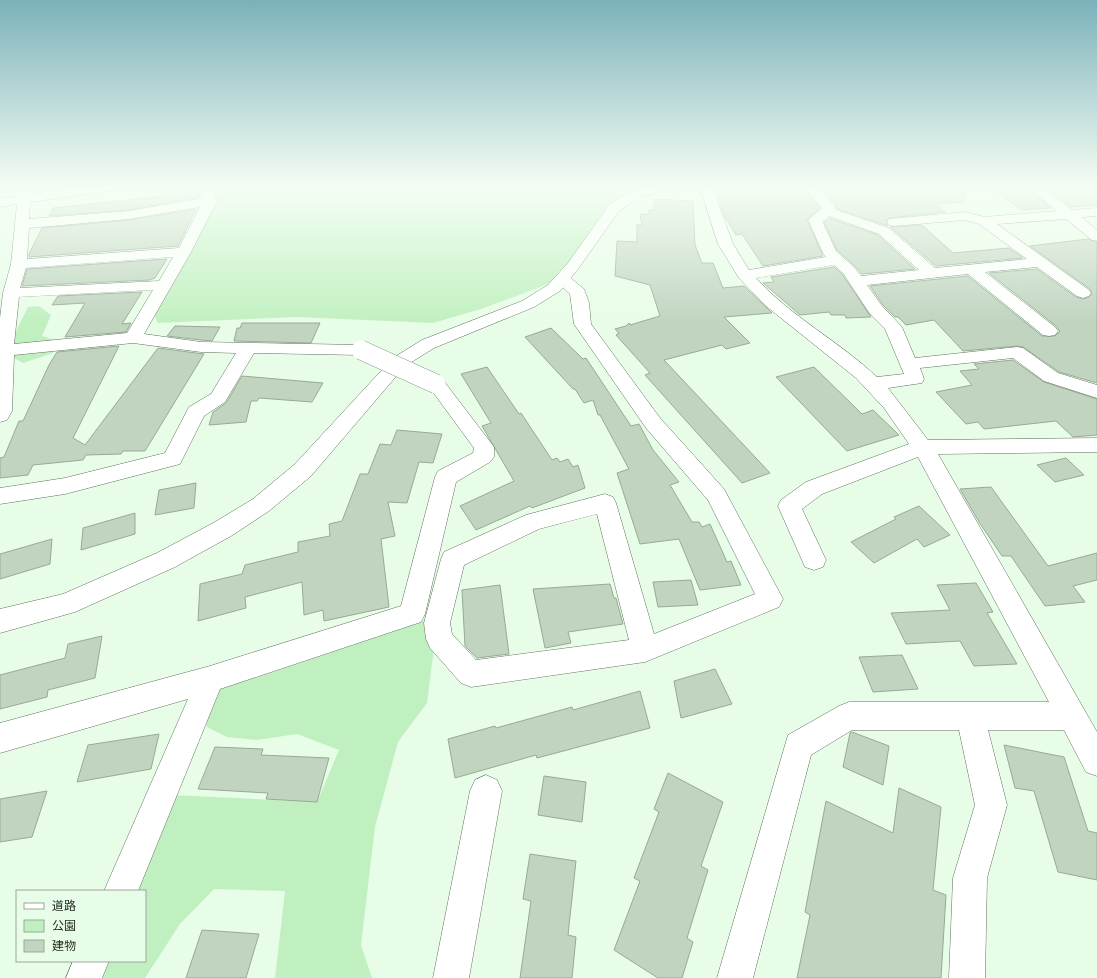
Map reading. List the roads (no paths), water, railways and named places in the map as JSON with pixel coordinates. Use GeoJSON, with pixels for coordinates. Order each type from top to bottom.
{"type":"FeatureCollection","features":[{"type":"Feature","properties":{"kind":"street"},"geometry":{"type":"LineString","coordinates":[[1,413],[2,351],[8,292],[19,264],[21,233]]}},
{"type":"Feature","properties":{"kind":"street"},"geometry":{"type":"LineString","coordinates":[[133,338],[194,233]]}},
{"type":"Feature","properties":{"kind":"street"},"geometry":{"type":"LineString","coordinates":[[0,621],[66,604],[166,560],[223,529],[262,505],[303,470],[399,362],[428,344],[528,304],[554,288],[573,266],[597,233]]}},
{"type":"Feature","properties":{"kind":"street"},"geometry":{"type":"LineString","coordinates":[[720,233],[730,254],[744,275],[767,299],[857,369],[872,383],[908,424],[1097,762]]}},
{"type":"Feature","properties":{"kind":"street"},"geometry":{"type":"LineString","coordinates":[[821,233],[830,253],[849,270],[858,281],[876,310],[893,327],[915,379],[872,383]]}},
{"type":"Feature","properties":{"kind":"street"},"geometry":{"type":"LineString","coordinates":[[886,233],[931,273]]}},
{"type":"Feature","properties":{"kind":"street"},"geometry":{"type":"LineString","coordinates":[[1000,233],[1083,293]]}},
{"type":"Feature","properties":{"kind":"street"},"geometry":{"type":"LineString","coordinates":[[19,264],[184,252]]}},
{"type":"Feature","properties":{"kind":"street"},"geometry":{"type":"LineString","coordinates":[[744,275],[837,260]]}},
{"type":"Feature","properties":{"kind":"street"},"geometry":{"type":"LineString","coordinates":[[858,281],[1040,262]]}},
{"type":"Feature","properties":{"kind":"street"},"geometry":{"type":"LineString","coordinates":[[971,269],[1049,331]]}},
{"type":"Feature","properties":{"kind":"street"},"geometry":{"type":"LineString","coordinates":[[562,279],[578,292],[581,303],[583,324],[652,423],[716,495],[770,600],[645,650],[471,674],[439,639],[437,623],[453,559],[534,521],[579,511],[605,503],[645,650]]}},
{"type":"Feature","properties":{"kind":"street"},"geometry":{"type":"LineString","coordinates":[[8,292],[165,285]]}},
{"type":"Feature","properties":{"kind":"street"},"geometry":{"type":"LineString","coordinates":[[0,738],[210,679],[412,614],[446,477],[483,457],[484,447],[436,384],[361,350],[201,347],[133,338],[2,351]]}},
{"type":"Feature","properties":{"kind":"street"},"geometry":{"type":"LineString","coordinates":[[0,496],[65,486],[173,459],[196,412],[218,398],[248,348]]}},
{"type":"Feature","properties":{"kind":"street"},"geometry":{"type":"LineString","coordinates":[[908,364],[1017,352],[1051,377],[1097,392]]}},
{"type":"Feature","properties":{"kind":"street"},"geometry":{"type":"LineString","coordinates":[[814,560],[789,506],[814,488],[922,447],[1089,445],[1097,462]]}},
{"type":"Feature","properties":{"kind":"street"},"geometry":{"type":"LineString","coordinates":[[121,890],[210,679]]}},
{"type":"Feature","properties":{"kind":"street"},"geometry":{"type":"LineString","coordinates":[[735,978],[799,746],[849,716],[1072,716]]}},
{"type":"Feature","properties":{"kind":"street"},"geometry":{"type":"LineString","coordinates":[[967,978],[970,878],[991,805],[970,717]]}},
{"type":"Feature","properties":{"kind":"street"},"geometry":{"type":"LineString","coordinates":[[451,978],[486,791]]}},
{"type":"Feature","properties":{"kind":"street"},"geometry":{"type":"LineString","coordinates":[[84,978],[91,962]]}}]}
